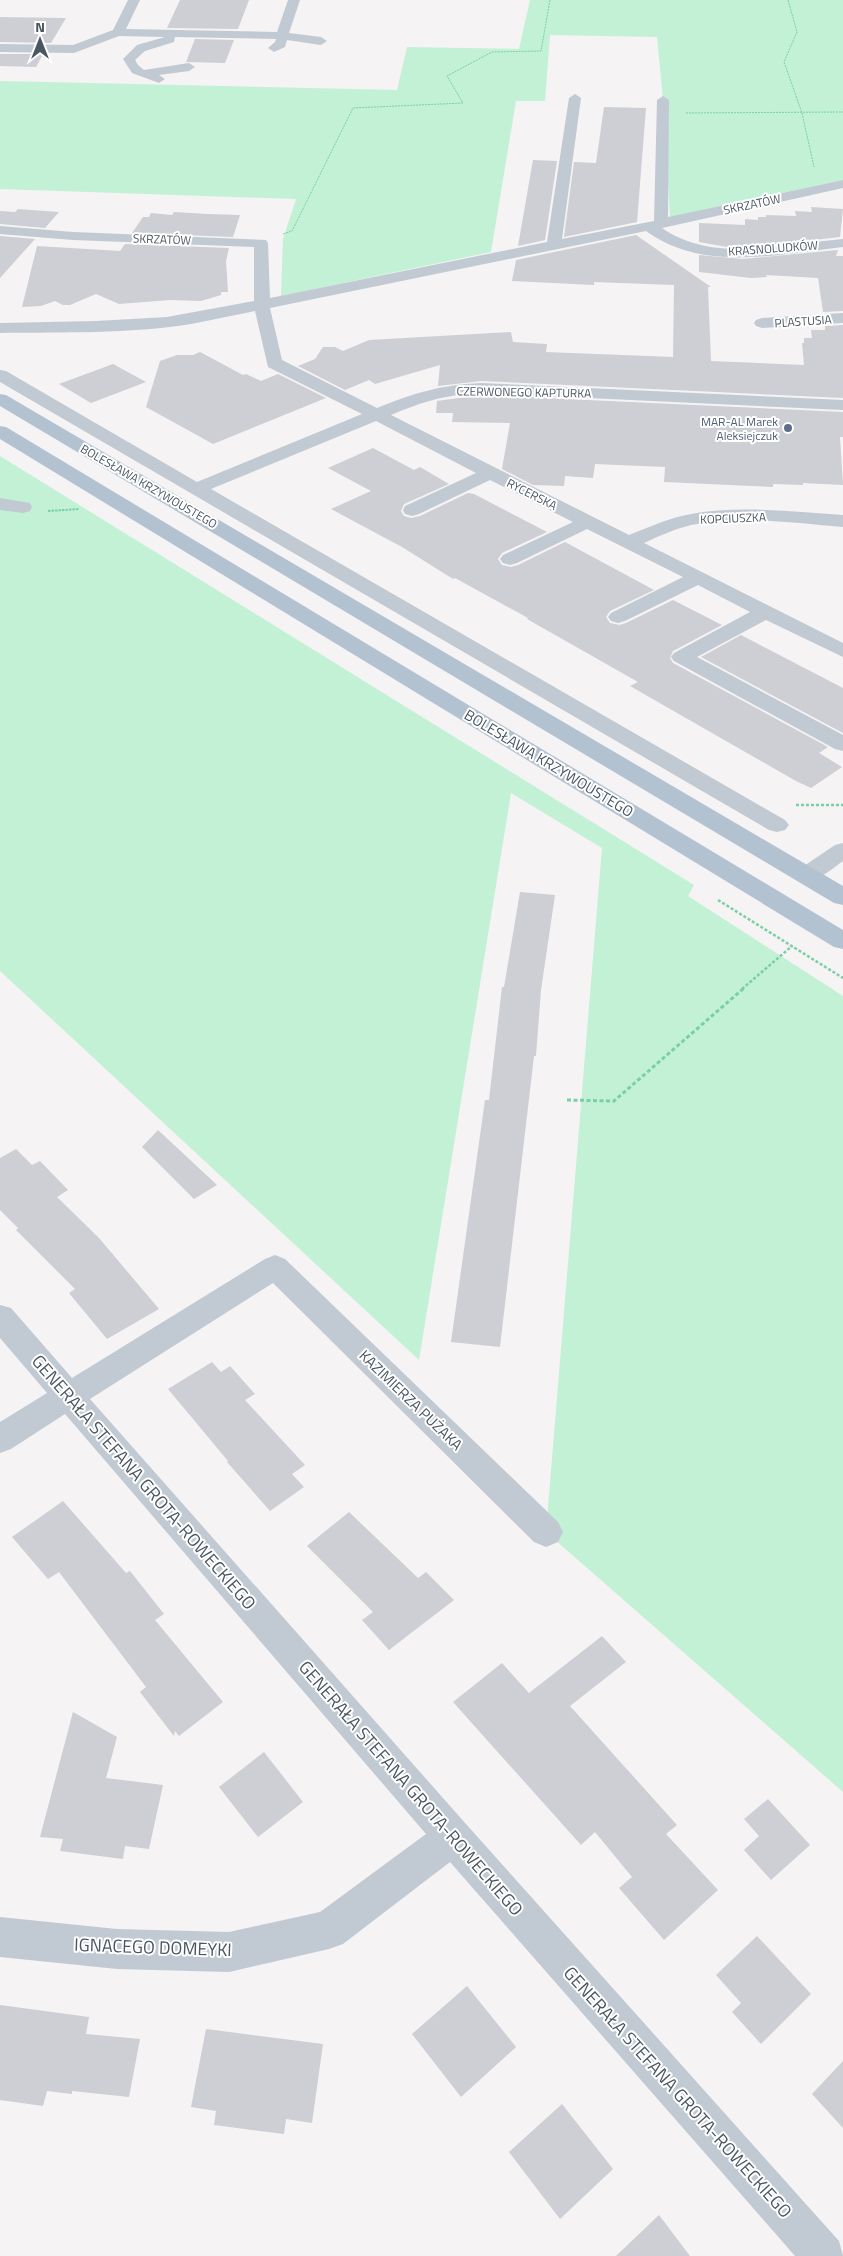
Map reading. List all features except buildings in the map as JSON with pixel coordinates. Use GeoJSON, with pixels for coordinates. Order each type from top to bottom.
{"type":"FeatureCollection","features":[{"type":"Feature","properties":{"kind":"main road","name":"BOLESŁAWA KRZYWOUSTEGO"},"geometry":{"type":"LineString","coordinates":[[0,399],[843,897]]}},
{"type":"Feature","properties":{"kind":"main road","name":"BOLESŁAWA KRZYWOUSTEGO"},"geometry":{"type":"LineString","coordinates":[[0,431],[843,941]]}},
{"type":"Feature","properties":{"kind":"main road","name":"BOLESŁAWA KRZYWOUSTEGO"},"geometry":{"type":"LineString","coordinates":[[256,586],[254,578],[259,573],[268,570],[297,574]]}},
{"type":"Feature","properties":{"kind":"street"},"geometry":{"type":"LineString","coordinates":[[118,32],[134,0]]}},
{"type":"Feature","properties":{"kind":"street"},"geometry":{"type":"LineString","coordinates":[[258,50],[277,47],[281,44],[294,0]]}},
{"type":"Feature","properties":{"kind":"street"},"geometry":{"type":"LineString","coordinates":[[0,48],[74,49],[118,32],[282,36],[321,41]]}},
{"type":"Feature","properties":{"kind":"street"},"geometry":{"type":"LineString","coordinates":[[159,78],[142,74],[130,65],[130,59],[134,53],[150,44],[198,34]]}},
{"type":"Feature","properties":{"kind":"street"},"geometry":{"type":"LineString","coordinates":[[238,47],[235,43],[238,39],[247,35]]}},
{"type":"Feature","properties":{"kind":"street"},"geometry":{"type":"LineString","coordinates":[[142,74],[188,67]]}},
{"type":"Feature","properties":{"kind":"street"},"geometry":{"type":"LineString","coordinates":[[554,246],[575,98]]}},
{"type":"Feature","properties":{"kind":"street"},"geometry":{"type":"LineString","coordinates":[[655,225],[663,100]]}},
{"type":"Feature","properties":{"kind":"street","name":"SKRZATÓW"},"geometry":{"type":"LineString","coordinates":[[0,328],[150,324],[262,306],[843,184]]}},
{"type":"Feature","properties":{"kind":"street","name":"KRASNOLUDKÓW"},"geometry":{"type":"LineString","coordinates":[[655,225],[670,241],[685,247],[720,252],[843,243]]}},
{"type":"Feature","properties":{"kind":"street","name":"SKRZATÓW"},"geometry":{"type":"LineString","coordinates":[[0,230],[83,236],[261,243]]}},
{"type":"Feature","properties":{"kind":"street"},"geometry":{"type":"LineString","coordinates":[[261,243],[262,306]]}},
{"type":"Feature","properties":{"kind":"street","name":"RYCERSKA"},"geometry":{"type":"LineString","coordinates":[[262,306],[274,363],[843,651]]}},
{"type":"Feature","properties":{"kind":"street","name":"PLASTUSIA"},"geometry":{"type":"LineString","coordinates":[[762,323],[843,318]]}},
{"type":"Feature","properties":{"kind":"street"},"geometry":{"type":"LineString","coordinates":[[0,375],[777,825]]}},
{"type":"Feature","properties":{"kind":"street","name":"CZERWONEGO KAPTURKA"},"geometry":{"type":"LineString","coordinates":[[195,489],[375,414],[424,395],[441,391],[481,388],[843,405]]}},
{"type":"Feature","properties":{"kind":"street"},"geometry":{"type":"LineString","coordinates":[[412,510],[490,473]]}},
{"type":"Feature","properties":{"kind":"street"},"geometry":{"type":"LineString","coordinates":[[0,504],[23,507]]}},
{"type":"Feature","properties":{"kind":"street","name":"KOPCIUSZKA"},"geometry":{"type":"LineString","coordinates":[[628,543],[658,529],[689,520],[717,516],[757,516],[843,521]]}},
{"type":"Feature","properties":{"kind":"street"},"geometry":{"type":"LineString","coordinates":[[510,559],[587,522]]}},
{"type":"Feature","properties":{"kind":"street"},"geometry":{"type":"LineString","coordinates":[[618,617],[697,578]]}},
{"type":"Feature","properties":{"kind":"street"},"geometry":{"type":"LineString","coordinates":[[765,612],[681,657],[843,744]]}},
{"type":"Feature","properties":{"kind":"street"},"geometry":{"type":"LineString","coordinates":[[806,875],[843,850]]}},
{"type":"Feature","properties":{"kind":"street","name":"KAZIMIERZA PUŻAKA"},"geometry":{"type":"LineString","coordinates":[[69,1396],[275,1268],[546,1532]]}},
{"type":"Feature","properties":{"kind":"street","name":"GENERAŁA STEFANA GROTA-ROWECKIEGO"},"geometry":{"type":"LineString","coordinates":[[0,1317],[453,1837],[824,2256]]}},
{"type":"Feature","properties":{"kind":"street"},"geometry":{"type":"LineString","coordinates":[[0,1439],[69,1396]]}},
{"type":"Feature","properties":{"kind":"street","name":"IGNACEGO DOMEYKI"},"geometry":{"type":"LineString","coordinates":[[0,1937],[117,1949],[229,1952],[330,1930],[453,1837]]}},
{"type":"Feature","properties":{"kind":"path"},"geometry":{"type":"LineString","coordinates":[[261,243],[292,230],[353,108],[463,103],[447,76],[492,52],[541,51],[550,0]]}},
{"type":"Feature","properties":{"kind":"path"},"geometry":{"type":"LineString","coordinates":[[788,0],[797,32],[784,62],[802,113],[820,189]]}},
{"type":"Feature","properties":{"kind":"path"},"geometry":{"type":"LineString","coordinates":[[692,114],[843,112]]}},
{"type":"Feature","properties":{"kind":"path"},"geometry":{"type":"LineString","coordinates":[[23,507],[50,511],[86,509]]}},
{"type":"Feature","properties":{"kind":"path"},"geometry":{"type":"LineString","coordinates":[[567,1100],[614,1101],[792,946]]}},
{"type":"Feature","properties":{"kind":"green space"},"geometry":{"type":"Polygon","coordinates":[[[530,0],[843,0],[843,180],[670,217],[657,37],[550,35],[545,101],[516,101],[491,252],[281,296],[283,239],[296,199],[0,189],[0,81],[397,90],[407,47],[519,49],[530,0]]]}},
{"type":"Feature","properties":{"kind":"green space"},"geometry":{"type":"Polygon","coordinates":[[[0,456],[694,885],[688,896],[843,996],[843,1792],[546,1532],[602,848],[511,793],[419,1360],[0,971],[0,456]]]}},
{"type":"Feature","properties":{"kind":"place","name":"MAR-AL Marek Aleksiejczuk"},"geometry":{"type":"Point","coordinates":[788,428]}}]}
